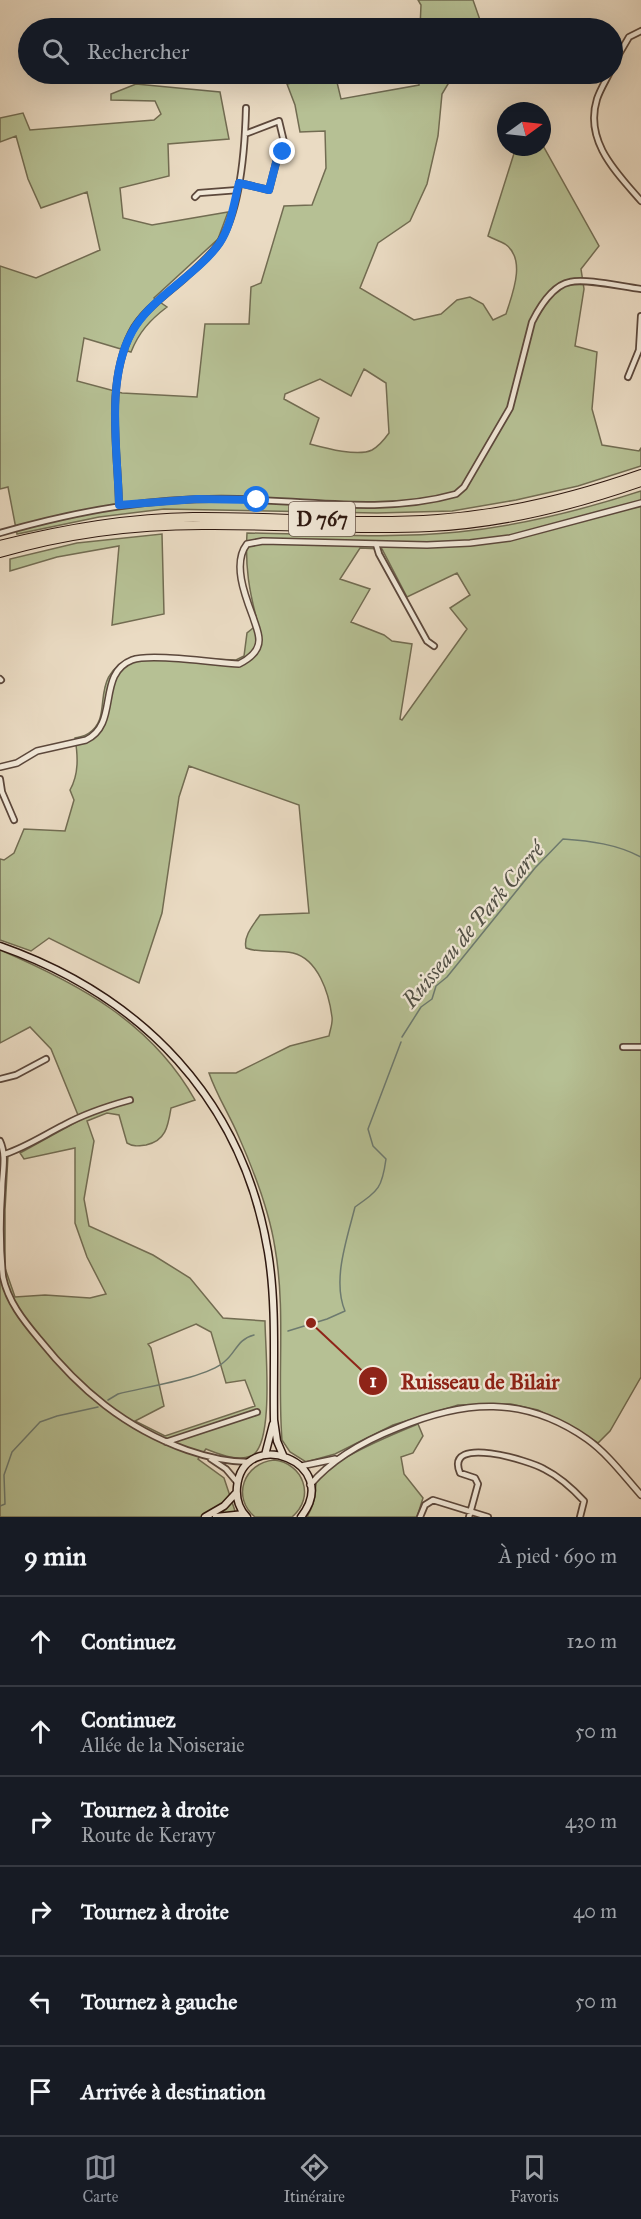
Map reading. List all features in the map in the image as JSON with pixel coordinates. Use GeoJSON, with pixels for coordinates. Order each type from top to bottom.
{"type":"FeatureCollection","features":[{"type":"Feature","properties":{"kind":"highway","name":"D 767"},"geometry":{"type":"LineString","coordinates":[[0,545],[84,527],[161,518],[412,520],[464,517],[502,512],[551,501],[641,474]]}},
{"type":"Feature","properties":{"kind":"highway","name":"D 767"},"geometry":{"type":"LineString","coordinates":[[0,553],[61,538],[147,527],[201,525],[407,528],[465,524],[546,510],[641,482]]}},
{"type":"Feature","properties":{"kind":"main road"},"geometry":{"type":"LineString","coordinates":[[0,946],[58,969],[86,984],[128,1012],[170,1051],[201,1089],[222,1123],[242,1162],[263,1225],[273,1314],[274,1420],[277,1441],[283,1455]]}},
{"type":"Feature","properties":{"kind":"main road"},"geometry":{"type":"LineString","coordinates":[[265,1455],[274,1420]]}},
{"type":"Feature","properties":{"kind":"main road"},"geometry":{"type":"LineString","coordinates":[[216,1517],[245,1515],[236,1493],[237,1482],[242,1472],[251,1462],[265,1455],[283,1455],[302,1466],[310,1485],[311,1496],[308,1507],[300,1517]]}},
{"type":"Feature","properties":{"kind":"main road"},"geometry":{"type":"LineString","coordinates":[[205,1517],[224,1506],[236,1493]]}},
{"type":"Feature","properties":{"kind":"street"},"geometry":{"type":"LineString","coordinates":[[623,48],[629,38],[641,31]]}},
{"type":"Feature","properties":{"kind":"street"},"geometry":{"type":"LineString","coordinates":[[604,84],[597,98],[594,113],[595,135],[607,160],[641,201]]}},
{"type":"Feature","properties":{"kind":"street"},"geometry":{"type":"LineString","coordinates":[[119,505],[116,391],[128,340],[132,331],[149,310],[208,257],[220,241],[229,220],[244,159],[246,108]]}},
{"type":"Feature","properties":{"kind":"street"},"geometry":{"type":"LineString","coordinates":[[239,183],[269,190],[277,159],[283,152],[284,142],[279,121],[245,134]]}},
{"type":"Feature","properties":{"kind":"street"},"geometry":{"type":"LineString","coordinates":[[195,196],[199,193],[238,189]]}},
{"type":"Feature","properties":{"kind":"street"},"geometry":{"type":"LineString","coordinates":[[0,533],[51,518],[119,505],[158,501],[238,499],[367,506],[456,494],[464,487],[510,408],[529,331],[537,313],[557,288],[569,282],[582,281],[641,289]]}},
{"type":"Feature","properties":{"kind":"street"},"geometry":{"type":"LineString","coordinates":[[628,377],[639,350],[641,316]]}},
{"type":"Feature","properties":{"kind":"street","name":"D 767"},"geometry":{"type":"LineString","coordinates":[[0,767],[17,763],[37,751],[86,741],[94,737],[103,726],[113,677],[119,669],[132,660],[148,658],[239,664],[249,658],[256,651],[260,642],[246,597],[242,574],[240,558],[247,544],[263,541],[376,544],[470,543],[510,538],[641,503]]}},
{"type":"Feature","properties":{"kind":"street"},"geometry":{"type":"LineString","coordinates":[[376,544],[379,554],[427,641],[434,646]]}},
{"type":"Feature","properties":{"kind":"street"},"geometry":{"type":"LineString","coordinates":[[0,779],[2,792],[14,820]]}},
{"type":"Feature","properties":{"kind":"street"},"geometry":{"type":"LineString","coordinates":[[623,1047],[641,1047]]}},
{"type":"Feature","properties":{"kind":"street"},"geometry":{"type":"LineString","coordinates":[[0,1079],[16,1075],[46,1059]]}},
{"type":"Feature","properties":{"kind":"street"},"geometry":{"type":"LineString","coordinates":[[5,1154],[39,1140],[83,1116],[130,1100]]}},
{"type":"Feature","properties":{"kind":"street"},"geometry":{"type":"LineString","coordinates":[[0,1141],[5,1154],[1,1264],[12,1303],[63,1369],[86,1390],[128,1422],[166,1442],[209,1458],[226,1469],[237,1482]]}},
{"type":"Feature","properties":{"kind":"street"},"geometry":{"type":"LineString","coordinates":[[310,1485],[337,1459],[382,1434],[417,1419],[460,1407],[498,1406],[531,1412],[587,1439],[608,1457],[641,1495]]}},
{"type":"Feature","properties":{"kind":"street"},"geometry":{"type":"LineString","coordinates":[[166,1442],[257,1412]]}},
{"type":"Feature","properties":{"kind":"street"},"geometry":{"type":"LineString","coordinates":[[470,1514],[478,1484],[475,1478],[460,1473],[459,1460],[467,1453],[494,1453],[527,1461],[559,1478],[584,1501],[580,1517]]}},
{"type":"Feature","properties":{"kind":"street"},"geometry":{"type":"LineString","coordinates":[[209,1458],[251,1462]]}},
{"type":"Feature","properties":{"kind":"street"},"geometry":{"type":"LineString","coordinates":[[302,1466],[337,1459]]}},
{"type":"Feature","properties":{"kind":"street"},"geometry":{"type":"LineString","coordinates":[[420,1517],[424,1505],[433,1500],[470,1514],[488,1517]]}},
{"type":"Feature","properties":{"kind":"green space"},"geometry":{"type":"Polygon","coordinates":[[[418,0],[473,0],[479,18],[420,18],[421,5],[418,0]]]}},
{"type":"Feature","properties":{"kind":"green space"},"geometry":{"type":"Polygon","coordinates":[[[136,84],[220,92],[229,139],[168,144],[169,176],[120,188],[123,218],[152,225],[228,212],[218,239],[154,298],[167,307],[146,327],[131,352],[84,338],[77,381],[122,393],[197,397],[205,324],[249,324],[251,287],[261,283],[284,206],[312,205],[326,168],[325,131],[300,132],[295,105],[287,84],[337,84],[341,99],[419,84],[448,84],[442,94],[438,136],[427,184],[410,221],[378,243],[360,288],[414,320],[441,314],[457,300],[470,297],[483,304],[493,320],[506,314],[516,278],[515,259],[512,251],[505,244],[488,236],[513,156],[549,156],[599,246],[581,269],[584,289],[575,346],[597,352],[592,409],[602,445],[639,451],[641,448],[641,466],[578,486],[452,511],[377,513],[164,509],[99,517],[17,534],[8,487],[0,489],[0,266],[36,278],[100,250],[87,192],[41,208],[28,179],[16,136],[0,142],[0,118],[23,113],[30,130],[154,120],[161,114],[155,101],[111,100],[111,94],[136,84]],[[364,369],[351,396],[320,379],[285,394],[284,399],[319,418],[310,444],[359,453],[372,450],[389,433],[386,383],[364,369]]]}},
{"type":"Feature","properties":{"kind":"green space"},"geometry":{"type":"Polygon","coordinates":[[[641,491],[641,1377],[610,1431],[598,1443],[538,1410],[511,1404],[458,1405],[393,1425],[335,1454],[306,1462],[290,1452],[282,1440],[280,1296],[275,1248],[269,1219],[250,1162],[209,1073],[236,1073],[290,1046],[329,1036],[332,1019],[328,998],[321,978],[309,962],[293,953],[257,951],[246,948],[245,944],[252,926],[260,915],[309,913],[299,805],[189,766],[179,797],[162,913],[139,983],[49,938],[31,951],[0,940],[0,859],[4,860],[14,853],[24,829],[65,831],[74,800],[70,790],[77,765],[75,738],[88,734],[97,725],[101,716],[106,684],[120,664],[135,656],[236,660],[244,656],[247,633],[258,624],[248,579],[247,533],[379,536],[458,532],[574,511],[641,491]],[[360,548],[340,579],[370,589],[351,622],[384,635],[392,641],[412,644],[400,719],[402,720],[467,629],[450,608],[470,595],[457,573],[407,597],[382,549],[360,548]]]}},
{"type":"Feature","properties":{"kind":"green space"},"geometry":{"type":"Polygon","coordinates":[[[162,534],[164,614],[112,625],[119,546],[57,557],[10,571],[10,559],[77,543],[162,534]]]}},
{"type":"Feature","properties":{"kind":"green space"},"geometry":{"type":"Polygon","coordinates":[[[0,950],[58,977],[111,1008],[157,1048],[195,1100],[171,1108],[165,1132],[158,1140],[146,1145],[134,1146],[127,1143],[119,1115],[107,1113],[87,1121],[94,1141],[84,1199],[89,1226],[153,1255],[190,1278],[223,1318],[265,1321],[266,1415],[258,1448],[246,1458],[228,1457],[206,1449],[198,1459],[224,1478],[237,1517],[0,1517],[0,1161],[8,1156],[5,1268],[15,1297],[45,1295],[90,1298],[106,1294],[87,1257],[75,1223],[75,1148],[24,1159],[20,1153],[80,1120],[51,1049],[30,1027],[0,1043],[0,950]],[[196,1324],[148,1344],[151,1348],[164,1406],[135,1421],[165,1436],[255,1406],[245,1380],[226,1383],[211,1332],[196,1324]]]}},
{"type":"Feature","properties":{"kind":"green space"},"geometry":{"type":"Polygon","coordinates":[[[418,1424],[423,1436],[413,1453],[401,1457],[404,1474],[423,1498],[417,1517],[307,1517],[314,1501],[316,1483],[323,1473],[363,1448],[418,1424]]]}},
{"type":"Feature","properties":{"kind":"green space"},"geometry":{"type":"Polygon","coordinates":[[[274,1460],[284,1462],[299,1474],[303,1482],[303,1500],[292,1517],[255,1517],[244,1500],[244,1482],[255,1467],[274,1460]]]}},
{"type":"Feature","properties":{"kind":"waterway","name":"Ruisseau de Park Carré"},"geometry":{"type":"LineString","coordinates":[[402,1037],[421,1007],[432,999],[436,986],[447,977],[535,868],[563,839],[603,844],[641,857]]}},
{"type":"Feature","properties":{"kind":"waterway","name":"Ruisseau de Park Carré"},"geometry":{"type":"LineString","coordinates":[[288,1331],[345,1311],[341,1299],[340,1273],[355,1207],[378,1188],[386,1159],[373,1146],[368,1129],[401,1042]]}},
{"type":"Feature","properties":{"kind":"waterway"},"geometry":{"type":"LineString","coordinates":[[108,1400],[118,1394],[204,1373],[224,1362],[240,1343],[254,1335]]}},
{"type":"Feature","properties":{"kind":"waterway"},"geometry":{"type":"LineString","coordinates":[[0,1506],[5,1504],[4,1475],[12,1452],[40,1422],[98,1407]]}},
{"type":"Feature","properties":{"kind":"place","name":"Ruisseau de Bilair"},"geometry":{"type":"Point","coordinates":[311,1323]}},
{"type":"Feature","properties":{"kind":"route"},"geometry":{"type":"LineString","coordinates":[[257,500],[197,499],[119,505],[116,391],[120,369],[132,331],[149,310],[208,257],[220,241],[229,220],[239,183],[269,190],[277,159],[283,152]]}}]}
